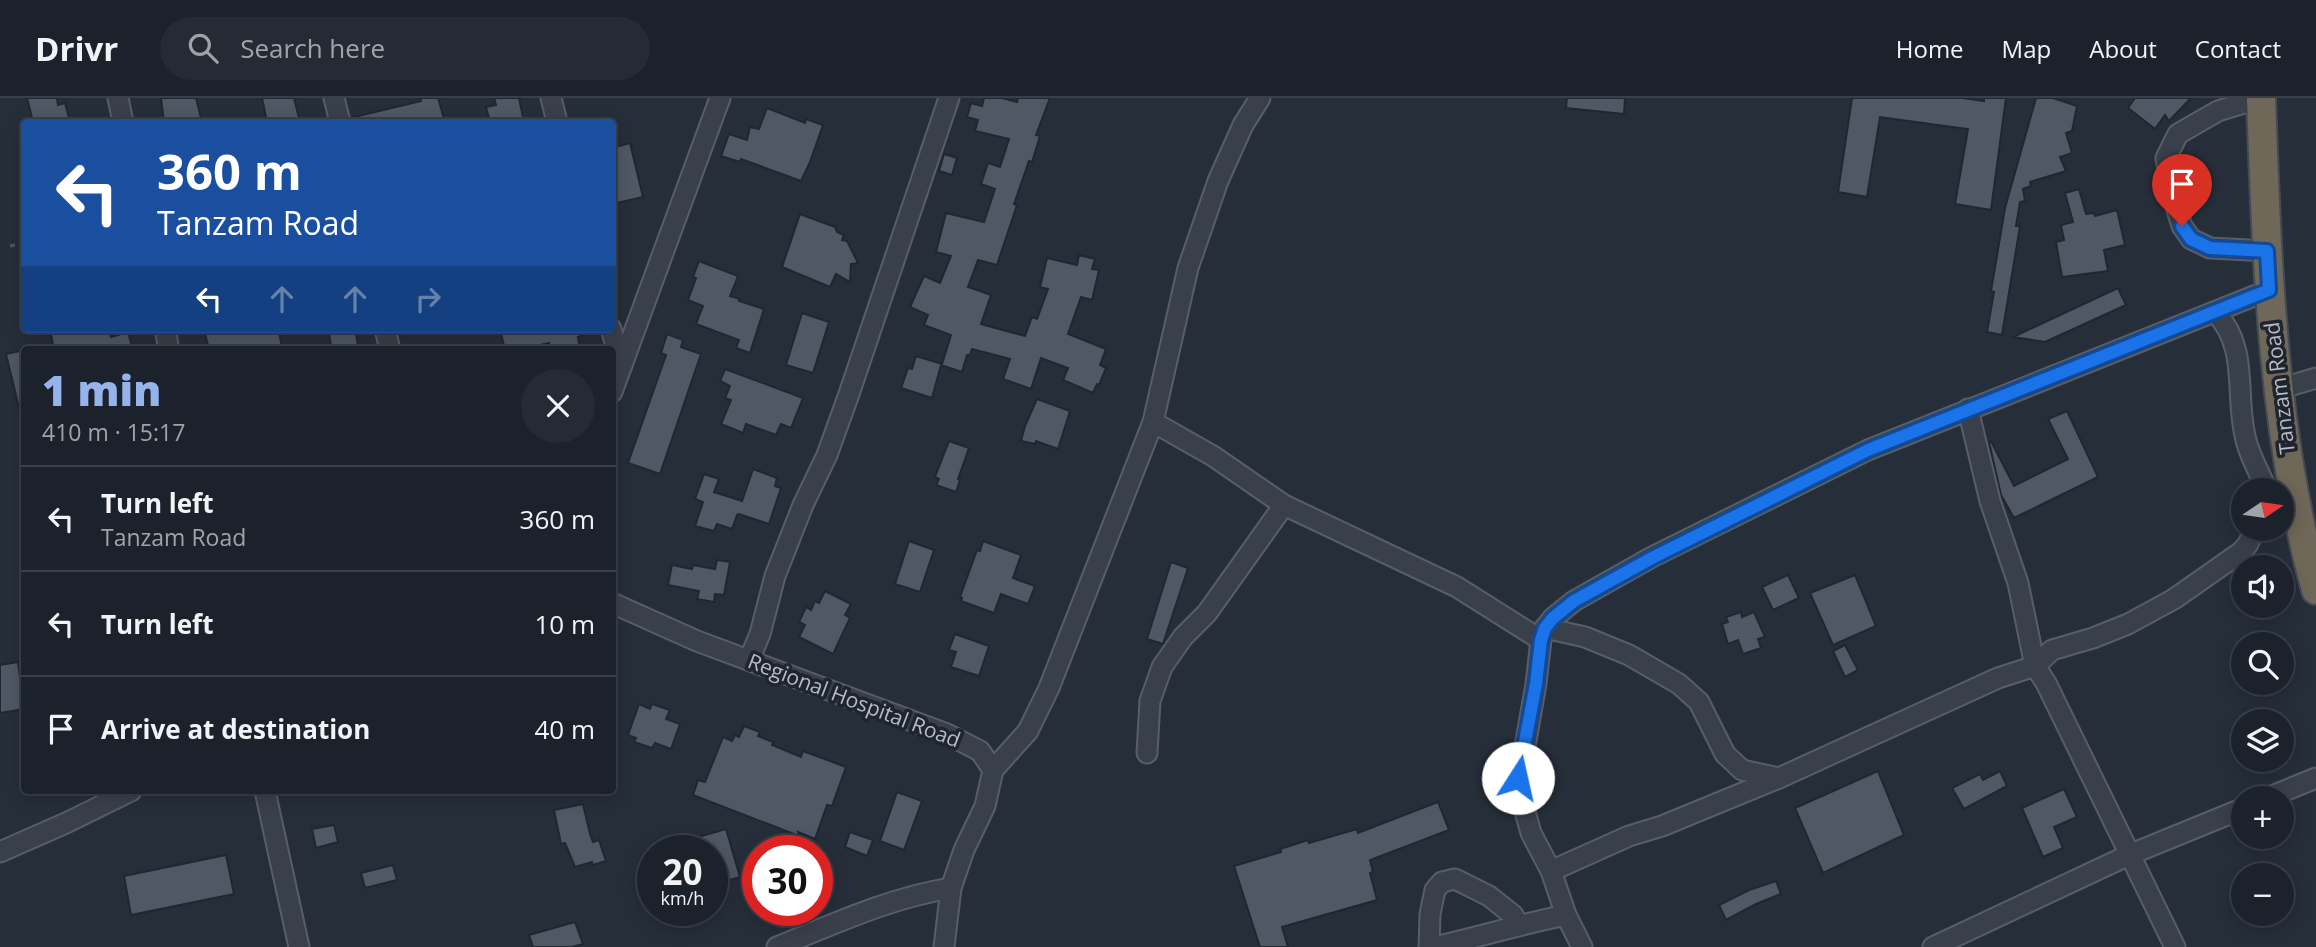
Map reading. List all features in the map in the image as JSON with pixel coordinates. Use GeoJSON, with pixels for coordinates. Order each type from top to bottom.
{"type":"FeatureCollection","features":[{"type":"Feature","properties":{"kind":"highway","name":"Tanzam Road"},"geometry":{"type":"LineString","coordinates":[[2261,98],[2269,290],[2287,478]]}},
{"type":"Feature","properties":{"kind":"highway","name":"Tanzam Road"},"geometry":{"type":"LineString","coordinates":[[2294,523],[2316,590]]}},
{"type":"Feature","properties":{"kind":"street"},"geometry":{"type":"LineString","coordinates":[[118,98],[122,119]]}},
{"type":"Feature","properties":{"kind":"street"},"geometry":{"type":"LineString","coordinates":[[334,98],[339,119]]}},
{"type":"Feature","properties":{"kind":"street"},"geometry":{"type":"LineString","coordinates":[[551,98],[556,119]]}},
{"type":"Feature","properties":{"kind":"street"},"geometry":{"type":"LineString","coordinates":[[616,381],[720,98]]}},
{"type":"Feature","properties":{"kind":"street"},"geometry":{"type":"LineString","coordinates":[[749,660],[760,634],[775,576],[803,505],[827,455],[849,394],[949,98]]}},
{"type":"Feature","properties":{"kind":"street"},"geometry":{"type":"LineString","coordinates":[[944,947],[951,888],[964,850],[985,806],[993,771],[1028,731],[1049,688],[1153,422],[1188,268],[1218,181],[1243,125],[1260,98]]}},
{"type":"Feature","properties":{"kind":"street"},"geometry":{"type":"LineString","coordinates":[[2261,98],[2218,111],[2178,134],[2166,158],[2173,197],[2182,226],[2191,239],[2210,248],[2267,251]]}},
{"type":"Feature","properties":{"kind":"street"},"geometry":{"type":"LineString","coordinates":[[1582,947],[1566,915],[1552,871],[1531,833],[1518,786],[1543,634],[1574,601],[1652,558],[1868,450],[2269,290]]}},
{"type":"Feature","properties":{"kind":"street"},"geometry":{"type":"LineString","coordinates":[[2215,312],[2227,324],[2235,342],[2246,441],[2262,478]]}},
{"type":"Feature","properties":{"kind":"street"},"geometry":{"type":"LineString","coordinates":[[612,333],[622,365]]}},
{"type":"Feature","properties":{"kind":"street"},"geometry":{"type":"LineString","coordinates":[[2279,389],[2316,378]]}},
{"type":"Feature","properties":{"kind":"street"},"geometry":{"type":"LineString","coordinates":[[1968,409],[1990,501],[2018,583],[2035,666],[2046,683],[2175,947]]}},
{"type":"Feature","properties":{"kind":"street"},"geometry":{"type":"LineString","coordinates":[[1153,422],[1213,456],[1284,505],[1457,587],[1543,634],[1585,637],[1629,655],[1679,684],[1699,702],[1725,754],[1742,770],[1779,778]]}},
{"type":"Feature","properties":{"kind":"street"},"geometry":{"type":"LineString","coordinates":[[1147,753],[1150,701],[1162,667],[1183,637],[1215,602],[1284,505]]}},
{"type":"Feature","properties":{"kind":"street"},"geometry":{"type":"LineString","coordinates":[[1552,871],[1629,836],[1662,826],[1779,778],[1998,678],[2035,666],[2052,650],[2128,624],[2174,599],[2241,552],[2249,541]]}},
{"type":"Feature","properties":{"kind":"street","name":"Regional Hospital Road"},"geometry":{"type":"LineString","coordinates":[[616,605],[697,641],[947,734],[980,751],[993,771]]}},
{"type":"Feature","properties":{"kind":"street"},"geometry":{"type":"LineString","coordinates":[[2294,787],[2316,778]]}},
{"type":"Feature","properties":{"kind":"street"},"geometry":{"type":"LineString","coordinates":[[0,852],[66,824],[125,794]]}},
{"type":"Feature","properties":{"kind":"street"},"geometry":{"type":"LineString","coordinates":[[266,794],[299,947]]}},
{"type":"Feature","properties":{"kind":"street"},"geometry":{"type":"LineString","coordinates":[[1933,947],[2129,855],[2231,812]]}},
{"type":"Feature","properties":{"kind":"street"},"geometry":{"type":"LineString","coordinates":[[1518,924],[1513,915],[1489,896],[1455,879],[1442,882],[1435,890],[1430,914],[1432,947],[1518,924],[1566,915]]}},
{"type":"Feature","properties":{"kind":"street"},"geometry":{"type":"LineString","coordinates":[[777,947],[878,905],[918,893],[951,888]]}},
{"type":"Feature","properties":{"kind":"path"},"geometry":{"type":"LineString","coordinates":[[10,246],[21,244]]}},
{"type":"Feature","properties":{"kind":"building"},"geometry":{"type":"Polygon","coordinates":[[[27,98],[57,98],[58,105],[65,103],[69,119],[32,119],[27,98]]]}},
{"type":"Feature","properties":{"kind":"building"},"geometry":{"type":"Polygon","coordinates":[[[161,98],[196,98],[201,119],[164,119],[161,98]]]}},
{"type":"Feature","properties":{"kind":"building"},"geometry":{"type":"Polygon","coordinates":[[[262,98],[294,98],[299,119],[266,119],[262,98]]]}},
{"type":"Feature","properties":{"kind":"building"},"geometry":{"type":"Polygon","coordinates":[[[420,98],[438,98],[444,119],[354,119],[354,117],[421,101],[420,98]]]}},
{"type":"Feature","properties":{"kind":"building"},"geometry":{"type":"Polygon","coordinates":[[[494,98],[519,98],[523,119],[489,119],[486,107],[496,105],[494,98]]]}},
{"type":"Feature","properties":{"kind":"building"},"geometry":{"type":"Polygon","coordinates":[[[984,98],[1002,98],[1017,102],[1018,98],[1050,98],[1036,135],[1040,136],[1032,162],[1029,161],[1014,204],[1017,205],[997,265],[978,260],[968,287],[991,295],[981,324],[1025,336],[1032,317],[1037,319],[1048,289],[1040,287],[1047,258],[1077,265],[1079,255],[1095,259],[1092,269],[1099,270],[1092,300],[1081,297],[1068,334],[1106,349],[1100,365],[1106,368],[1093,393],[1063,380],[1068,368],[1041,358],[1031,389],[1003,379],[1010,359],[972,349],[970,355],[967,355],[962,372],[941,365],[932,398],[901,388],[908,368],[912,369],[916,356],[942,364],[951,335],[924,325],[928,315],[910,307],[924,276],[940,283],[951,256],[936,252],[946,213],[984,222],[995,189],[981,184],[988,163],[1000,167],[1009,139],[975,131],[978,120],[967,117],[971,103],[982,106],[984,98]]]}},
{"type":"Feature","properties":{"kind":"building"},"geometry":{"type":"Polygon","coordinates":[[[1567,98],[1625,98],[1624,114],[1566,108],[1567,98]]]}},
{"type":"Feature","properties":{"kind":"building"},"geometry":{"type":"Polygon","coordinates":[[[1852,98],[1963,98],[1984,101],[1984,98],[2006,98],[1991,210],[1955,204],[1968,129],[1880,117],[1867,197],[1838,192],[1852,98]]]}},
{"type":"Feature","properties":{"kind":"building"},"geometry":{"type":"Polygon","coordinates":[[[2036,98],[2053,98],[2077,106],[2072,131],[2066,133],[2072,153],[2060,157],[2066,171],[2030,182],[2031,186],[2023,189],[2025,201],[2020,202],[2016,226],[2020,226],[2002,335],[1987,332],[1994,292],[1991,291],[2005,208],[2036,98]]]}},
{"type":"Feature","properties":{"kind":"building"},"geometry":{"type":"Polygon","coordinates":[[[2135,98],[2191,98],[2169,121],[2165,115],[2155,129],[2128,108],[2135,98]]]}},
{"type":"Feature","properties":{"kind":"building"},"geometry":{"type":"Polygon","coordinates":[[[767,108],[805,123],[806,119],[823,125],[801,181],[741,159],[740,162],[721,156],[729,134],[747,140],[750,127],[759,129],[767,108]]]}},
{"type":"Feature","properties":{"kind":"building"},"geometry":{"type":"Polygon","coordinates":[[[630,143],[643,197],[617,203],[616,147],[630,143]]]}},
{"type":"Feature","properties":{"kind":"building"},"geometry":{"type":"Polygon","coordinates":[[[944,154],[957,158],[952,175],[939,171],[944,154]]]}},
{"type":"Feature","properties":{"kind":"building"},"geometry":{"type":"Polygon","coordinates":[[[2079,189],[2086,214],[2094,213],[2095,216],[2117,210],[2125,245],[2104,250],[2108,271],[2062,277],[2056,242],[2064,240],[2061,225],[2073,222],[2065,193],[2079,189]]]}},
{"type":"Feature","properties":{"kind":"building"},"geometry":{"type":"Polygon","coordinates":[[[800,214],[835,227],[837,232],[844,235],[842,240],[847,241],[858,263],[851,264],[850,282],[836,274],[830,287],[782,267],[800,214]]]}},
{"type":"Feature","properties":{"kind":"building"},"geometry":{"type":"Polygon","coordinates":[[[699,261],[738,276],[730,296],[764,309],[750,353],[736,348],[739,340],[696,324],[703,306],[688,300],[699,261]]]}},
{"type":"Feature","properties":{"kind":"building"},"geometry":{"type":"Polygon","coordinates":[[[2118,288],[2126,305],[2045,342],[2013,337],[2118,288]]]}},
{"type":"Feature","properties":{"kind":"building"},"geometry":{"type":"Polygon","coordinates":[[[802,313],[829,322],[813,373],[786,365],[802,313]]]}},
{"type":"Feature","properties":{"kind":"building"},"geometry":{"type":"Polygon","coordinates":[[[51,333],[110,333],[111,337],[128,333],[132,346],[53,346],[51,333]]]}},
{"type":"Feature","properties":{"kind":"building"},"geometry":{"type":"Polygon","coordinates":[[[205,333],[279,333],[282,346],[208,346],[205,333]]]}},
{"type":"Feature","properties":{"kind":"building"},"geometry":{"type":"Polygon","coordinates":[[[329,333],[356,333],[358,346],[331,346],[329,333]]]}},
{"type":"Feature","properties":{"kind":"building"},"geometry":{"type":"Polygon","coordinates":[[[501,333],[584,333],[578,337],[579,346],[548,346],[549,343],[504,346],[501,333]]]}},
{"type":"Feature","properties":{"kind":"building"},"geometry":{"type":"Polygon","coordinates":[[[667,334],[683,340],[681,347],[701,354],[660,474],[628,463],[666,355],[661,353],[667,334]]]}},
{"type":"Feature","properties":{"kind":"building"},"geometry":{"type":"Polygon","coordinates":[[[20,351],[21,408],[19,408],[6,354],[20,351]]]}},
{"type":"Feature","properties":{"kind":"building"},"geometry":{"type":"Polygon","coordinates":[[[725,369],[803,398],[791,428],[781,424],[776,435],[746,424],[743,433],[721,424],[731,400],[725,398],[730,386],[720,381],[725,369]]]}},
{"type":"Feature","properties":{"kind":"building"},"geometry":{"type":"Polygon","coordinates":[[[1037,399],[1070,411],[1058,449],[1036,441],[1035,444],[1021,441],[1037,399]]]}},
{"type":"Feature","properties":{"kind":"building"},"geometry":{"type":"Polygon","coordinates":[[[2067,411],[2098,477],[2014,518],[2001,495],[1989,442],[1991,441],[2014,486],[2068,459],[2048,419],[2067,411]]]}},
{"type":"Feature","properties":{"kind":"building"},"geometry":{"type":"Polygon","coordinates":[[[949,441],[969,448],[956,492],[936,485],[939,479],[935,477],[949,441]]]}},
{"type":"Feature","properties":{"kind":"building"},"geometry":{"type":"Polygon","coordinates":[[[753,469],[777,478],[775,486],[781,488],[769,524],[739,514],[732,529],[717,524],[714,531],[695,526],[703,502],[695,499],[704,474],[719,479],[714,492],[742,501],[753,469]]]}},
{"type":"Feature","properties":{"kind":"building"},"geometry":{"type":"Polygon","coordinates":[[[909,541],[934,550],[920,592],[895,584],[909,541]]]}},
{"type":"Feature","properties":{"kind":"building"},"geometry":{"type":"Polygon","coordinates":[[[983,541],[1021,555],[1013,578],[1035,586],[1028,604],[1001,594],[994,613],[961,601],[960,597],[977,550],[980,551],[983,541]]]}},
{"type":"Feature","properties":{"kind":"building"},"geometry":{"type":"Polygon","coordinates":[[[717,560],[730,562],[724,595],[715,594],[714,602],[697,599],[699,591],[668,585],[672,565],[692,569],[693,565],[715,569],[717,560]]]}},
{"type":"Feature","properties":{"kind":"building"},"geometry":{"type":"Polygon","coordinates":[[[1171,562],[1188,568],[1163,644],[1147,639],[1171,562]]]}},
{"type":"Feature","properties":{"kind":"building"},"geometry":{"type":"Polygon","coordinates":[[[1788,575],[1799,598],[1773,610],[1762,587],[1788,575]]]}},
{"type":"Feature","properties":{"kind":"building"},"geometry":{"type":"Polygon","coordinates":[[[1855,575],[1876,626],[1833,645],[1810,593],[1855,575]]]}},
{"type":"Feature","properties":{"kind":"building"},"geometry":{"type":"Polygon","coordinates":[[[825,591],[851,604],[845,615],[850,618],[833,654],[799,637],[805,625],[799,622],[806,607],[811,610],[815,601],[819,603],[825,591]]]}},
{"type":"Feature","properties":{"kind":"building"},"geometry":{"type":"Polygon","coordinates":[[[1741,612],[1742,617],[1754,612],[1765,637],[1758,639],[1761,648],[1743,654],[1738,640],[1728,644],[1722,624],[1728,622],[1726,617],[1741,612]]]}},
{"type":"Feature","properties":{"kind":"building"},"geometry":{"type":"Polygon","coordinates":[[[955,634],[989,646],[979,676],[951,667],[956,652],[949,650],[955,634]]]}},
{"type":"Feature","properties":{"kind":"building"},"geometry":{"type":"Polygon","coordinates":[[[1845,645],[1858,670],[1845,677],[1833,651],[1845,645]]]}},
{"type":"Feature","properties":{"kind":"building"},"geometry":{"type":"Polygon","coordinates":[[[18,662],[21,710],[0,713],[0,665],[18,662]]]}},
{"type":"Feature","properties":{"kind":"building"},"geometry":{"type":"Polygon","coordinates":[[[639,704],[650,709],[652,704],[670,710],[666,719],[680,724],[671,749],[655,743],[652,748],[634,742],[636,738],[628,735],[639,704]]]}},
{"type":"Feature","properties":{"kind":"building"},"geometry":{"type":"Polygon","coordinates":[[[744,726],[760,732],[758,736],[773,742],[772,745],[801,757],[803,751],[846,767],[832,806],[827,805],[816,835],[798,832],[796,835],[693,795],[698,780],[705,782],[723,737],[732,741],[735,735],[739,737],[744,726]]]}},
{"type":"Feature","properties":{"kind":"building"},"geometry":{"type":"Polygon","coordinates":[[[1878,771],[1904,835],[1823,873],[1795,808],[1878,771]]]}},
{"type":"Feature","properties":{"kind":"building"},"geometry":{"type":"Polygon","coordinates":[[[2000,771],[2007,786],[1964,809],[1952,788],[1980,774],[1983,780],[2000,771]]]}},
{"type":"Feature","properties":{"kind":"building"},"geometry":{"type":"Polygon","coordinates":[[[2064,789],[2077,817],[2054,827],[2063,848],[2043,857],[2022,808],[2064,789]]]}},
{"type":"Feature","properties":{"kind":"building"},"geometry":{"type":"Polygon","coordinates":[[[897,792],[922,801],[904,850],[880,841],[897,792]]]}},
{"type":"Feature","properties":{"kind":"building"},"geometry":{"type":"Polygon","coordinates":[[[1438,802],[1449,830],[1370,860],[1373,872],[1370,873],[1377,900],[1282,927],[1288,947],[1260,947],[1234,866],[1281,852],[1280,849],[1308,840],[1309,843],[1357,829],[1358,833],[1438,802]]]}},
{"type":"Feature","properties":{"kind":"building"},"geometry":{"type":"Polygon","coordinates":[[[583,804],[593,842],[599,840],[606,861],[575,867],[565,843],[561,844],[554,810],[583,804]]]}},
{"type":"Feature","properties":{"kind":"building"},"geometry":{"type":"Polygon","coordinates":[[[334,825],[338,842],[316,848],[312,829],[334,825]]]}},
{"type":"Feature","properties":{"kind":"building"},"geometry":{"type":"Polygon","coordinates":[[[726,829],[728,835],[705,835],[726,829]]]}},
{"type":"Feature","properties":{"kind":"building"},"geometry":{"type":"Polygon","coordinates":[[[850,832],[873,840],[867,856],[845,847],[850,832]]]}},
{"type":"Feature","properties":{"kind":"building"},"geometry":{"type":"Polygon","coordinates":[[[728,836],[740,877],[728,880],[728,836]]]}},
{"type":"Feature","properties":{"kind":"building"},"geometry":{"type":"Polygon","coordinates":[[[226,855],[234,894],[131,915],[124,876],[226,855]]]}},
{"type":"Feature","properties":{"kind":"building"},"geometry":{"type":"Polygon","coordinates":[[[393,865],[397,880],[365,888],[361,873],[393,865]]]}},
{"type":"Feature","properties":{"kind":"building"},"geometry":{"type":"Polygon","coordinates":[[[1776,881],[1781,894],[1726,920],[1719,905],[1749,890],[1776,881]]]}},
{"type":"Feature","properties":{"kind":"building"},"geometry":{"type":"Polygon","coordinates":[[[575,922],[583,944],[572,947],[533,947],[529,935],[575,922]]]}},
{"type":"Feature","properties":{"kind":"route"},"geometry":{"type":"LineString","coordinates":[[1518,778],[1536,684],[1541,640],[1545,628],[1553,618],[1574,601],[1652,558],[1868,450],[2269,290],[2267,251],[2210,248],[2191,239],[2182,226]]}}]}
